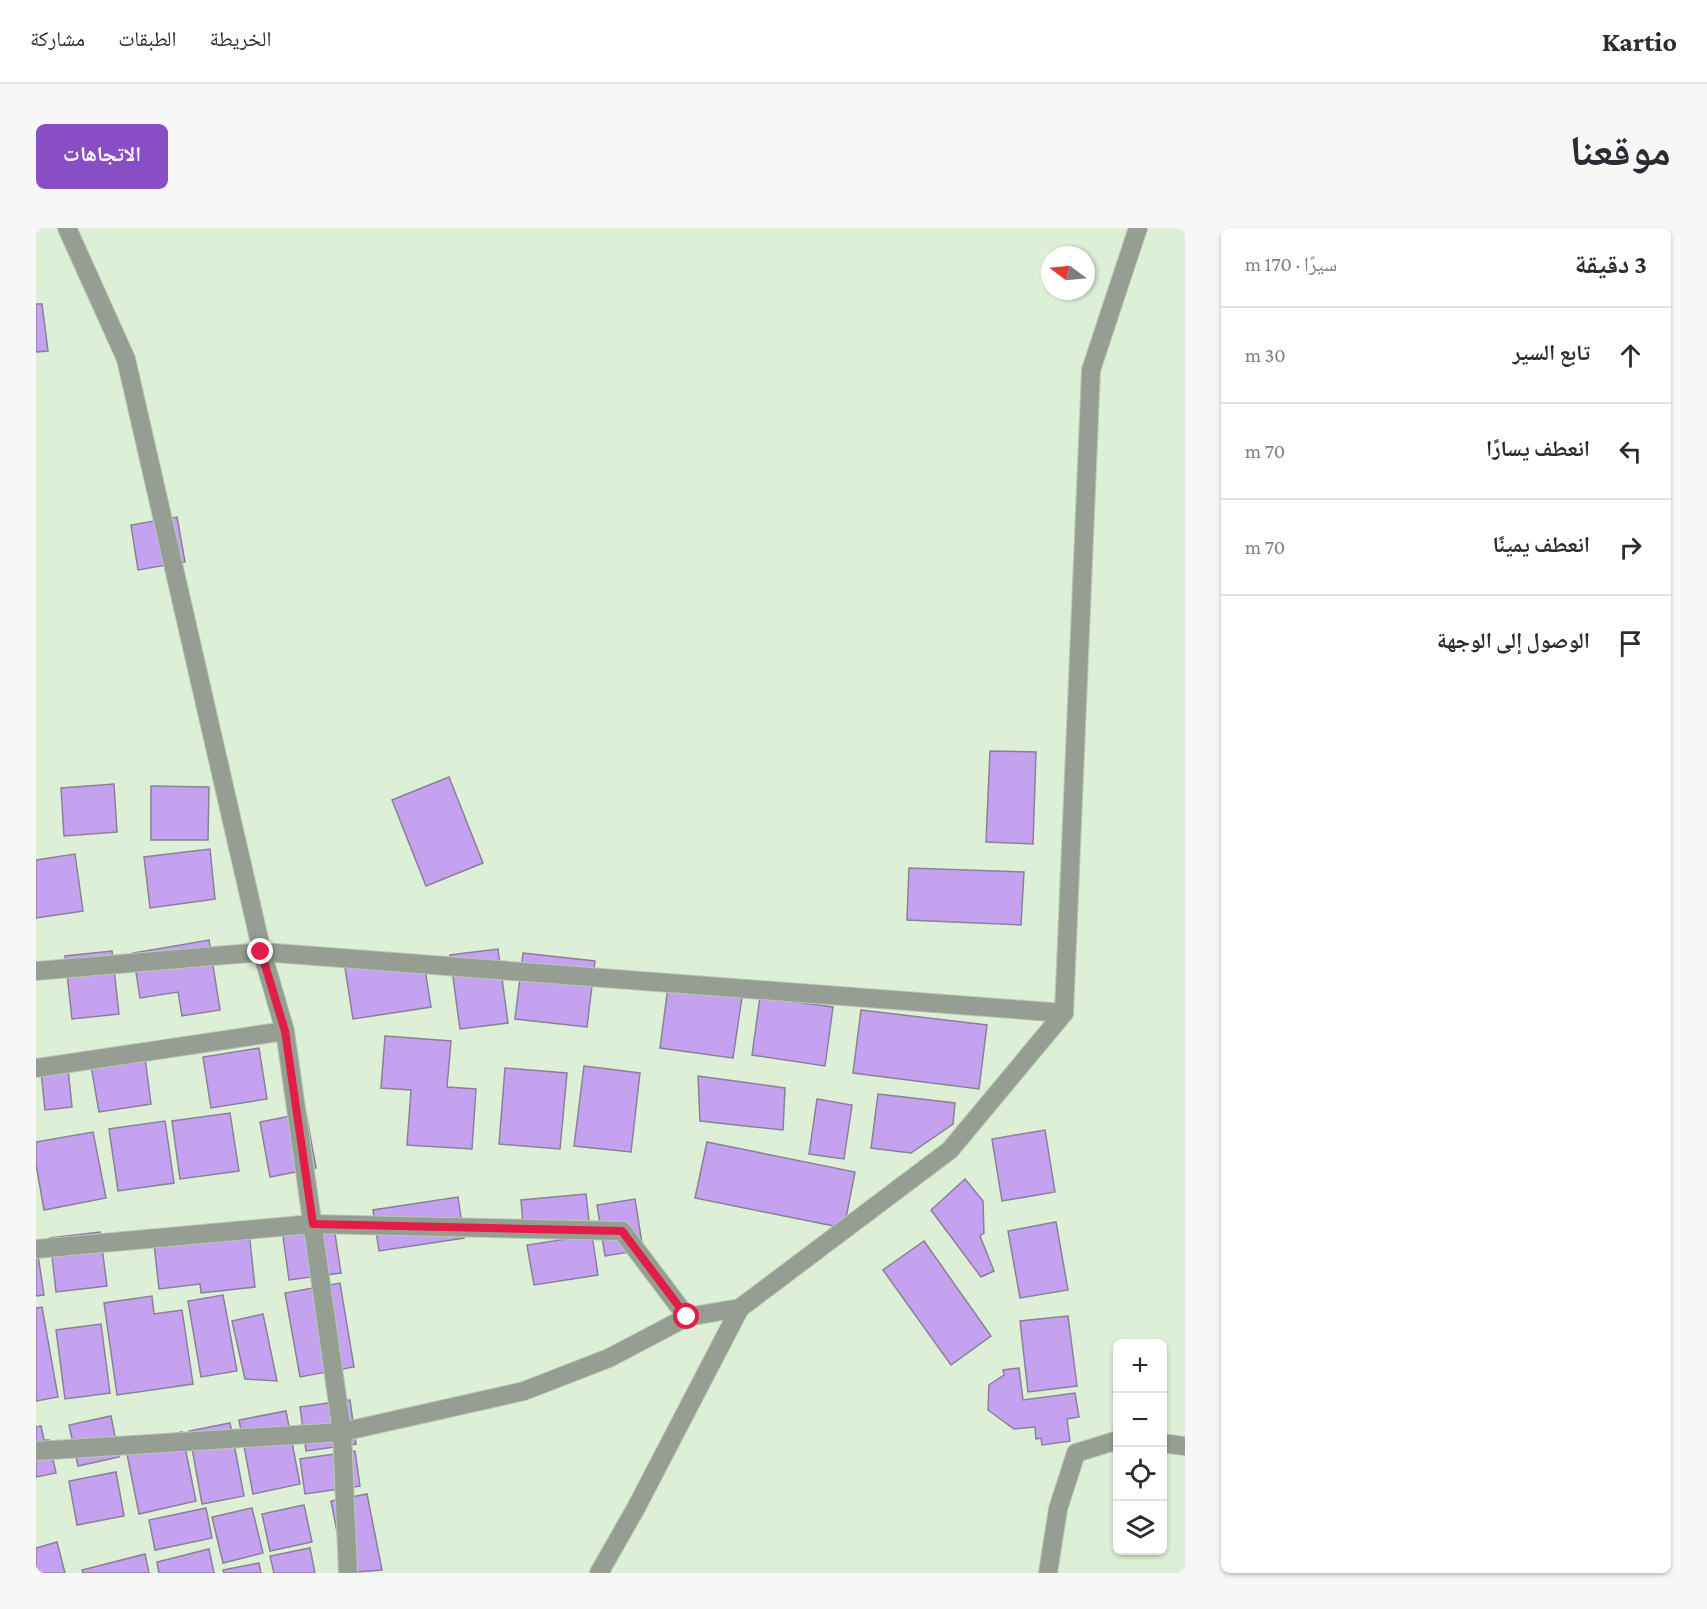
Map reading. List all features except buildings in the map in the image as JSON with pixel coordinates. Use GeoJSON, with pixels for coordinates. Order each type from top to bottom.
{"type":"FeatureCollection","features":[{"type":"Feature","properties":{"kind":"street"},"geometry":{"type":"LineString","coordinates":[[67,228],[126,359],[261,952],[285,1031],[342,1432],[348,1573]]}},
{"type":"Feature","properties":{"kind":"street"},"geometry":{"type":"LineString","coordinates":[[599,1573],[636,1508],[741,1308],[950,1150],[1064,1013],[1090,370],[1138,228]]}},
{"type":"Feature","properties":{"kind":"street"},"geometry":{"type":"LineString","coordinates":[[36,971],[261,952],[1064,1013]]}},
{"type":"Feature","properties":{"kind":"street"},"geometry":{"type":"LineString","coordinates":[[36,1068],[285,1031]]}},
{"type":"Feature","properties":{"kind":"street"},"geometry":{"type":"LineString","coordinates":[[36,1249],[313,1224],[622,1231],[687,1317]]}},
{"type":"Feature","properties":{"kind":"street"},"geometry":{"type":"LineString","coordinates":[[36,1451],[342,1432],[524,1391],[609,1358],[687,1317],[741,1308]]}},
{"type":"Feature","properties":{"kind":"street"},"geometry":{"type":"LineString","coordinates":[[1048,1573],[1058,1509],[1076,1453],[1113,1442]]}},
{"type":"Feature","properties":{"kind":"street"},"geometry":{"type":"LineString","coordinates":[[1167,1444],[1185,1446]]}},
{"type":"Feature","properties":{"kind":"route"},"geometry":{"type":"LineString","coordinates":[[261,952],[285,1031],[313,1224],[622,1231],[687,1317]]}}]}
